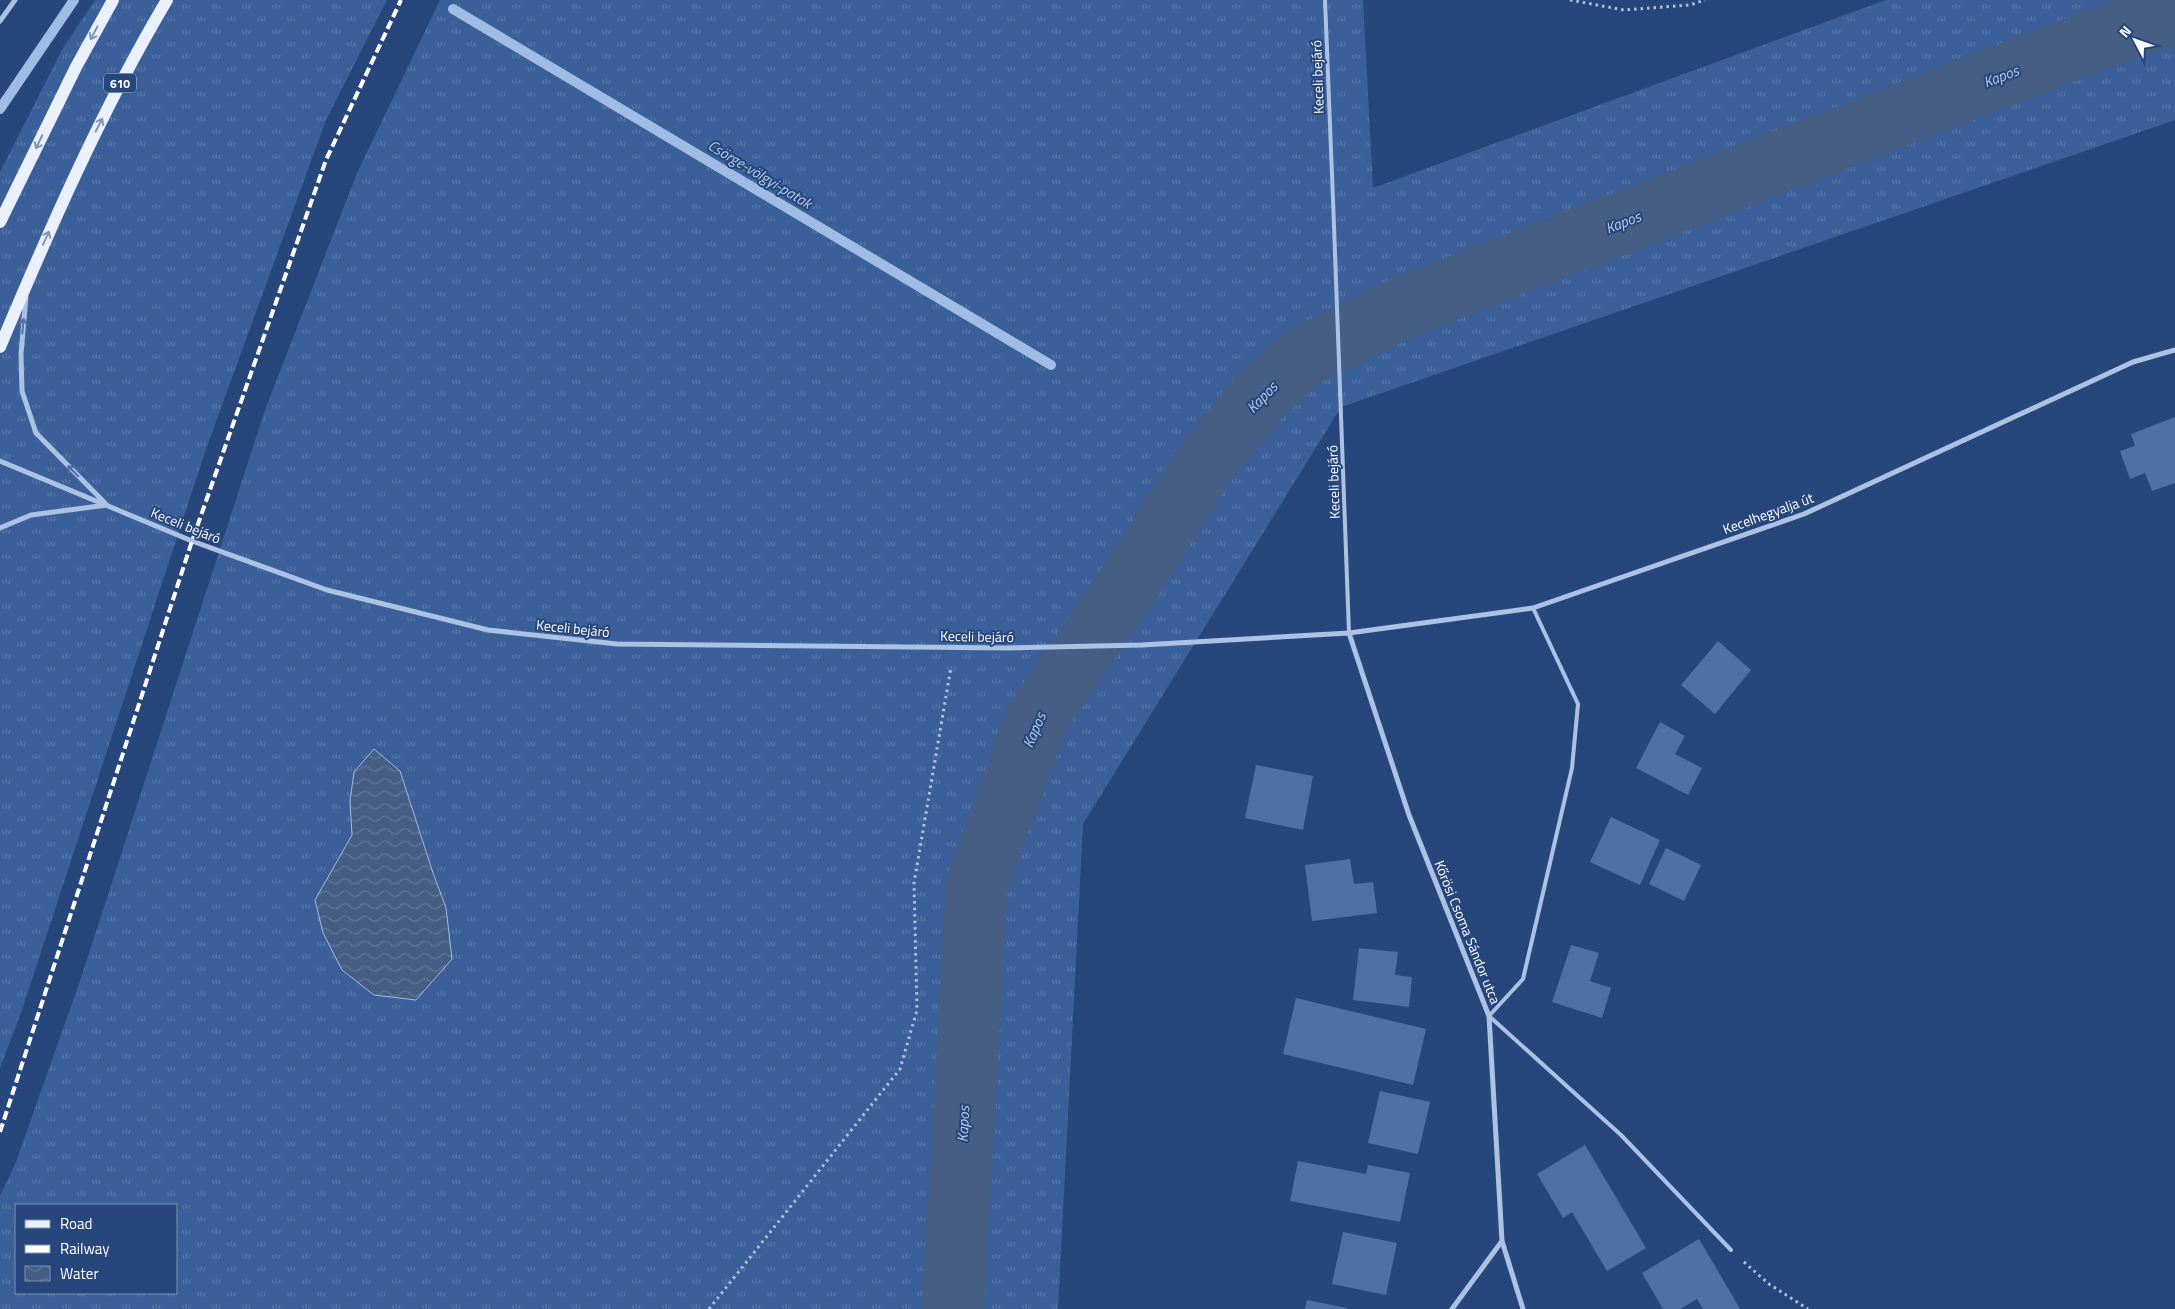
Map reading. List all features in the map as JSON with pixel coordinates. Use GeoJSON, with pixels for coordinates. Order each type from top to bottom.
{"type":"FeatureCollection","features":[{"type":"Feature","properties":{"kind":"main road"},"geometry":{"type":"LineString","coordinates":[[0,222],[76,67],[113,0]]}},
{"type":"Feature","properties":{"kind":"main road","name":"610"},"geometry":{"type":"LineString","coordinates":[[0,347],[77,168],[139,47],[166,0]]}},
{"type":"Feature","properties":{"kind":"street"},"geometry":{"type":"LineString","coordinates":[[0,21],[15,0]]}},
{"type":"Feature","properties":{"kind":"street"},"geometry":{"type":"LineString","coordinates":[[27,283],[21,354],[22,391],[36,433],[107,505]]}},
{"type":"Feature","properties":{"kind":"street","name":"Kecelhegyalja út"},"geometry":{"type":"LineString","coordinates":[[1349,633],[1533,608],[1804,514],[2132,362],[2175,350]]}},
{"type":"Feature","properties":{"kind":"street","name":"Keceli bejáró"},"geometry":{"type":"LineString","coordinates":[[0,461],[192,541],[328,590],[488,630],[617,644],[1009,648],[1142,646],[1349,633]]}},
{"type":"Feature","properties":{"kind":"street"},"geometry":{"type":"LineString","coordinates":[[0,528],[31,515],[107,505]]}},
{"type":"Feature","properties":{"kind":"street","name":"Kőrösi Csoma Sándor utca"},"geometry":{"type":"LineString","coordinates":[[1349,633],[1409,815],[1489,1016],[1502,1240],[1523,1309]]}},
{"type":"Feature","properties":{"kind":"street"},"geometry":{"type":"LineString","coordinates":[[1452,1309],[1502,1240]]}},
{"type":"Feature","properties":{"kind":"lane","name":"Keceli bejáró"},"geometry":{"type":"LineString","coordinates":[[1325,0],[1336,293],[1342,390],[1349,633]]}},
{"type":"Feature","properties":{"kind":"lane"},"geometry":{"type":"LineString","coordinates":[[1533,608],[1578,704],[1572,768],[1523,980],[1489,1016],[1621,1135],[1730,1250]]}},
{"type":"Feature","properties":{"kind":"path"},"geometry":{"type":"LineString","coordinates":[[1570,0],[1624,10],[1690,5],[1705,0]]}},
{"type":"Feature","properties":{"kind":"path"},"geometry":{"type":"LineString","coordinates":[[709,1309],[900,1068],[917,1010],[914,883],[955,647]]}},
{"type":"Feature","properties":{"kind":"path"},"geometry":{"type":"LineString","coordinates":[[1730,1250],[1768,1284],[1808,1309]]}},
{"type":"Feature","properties":{"kind":"green space"},"geometry":{"type":"Polygon","coordinates":[[[95,0],[387,0],[326,120],[206,449],[22,1010],[0,1068],[0,172],[63,48],[95,0]]]}},
{"type":"Feature","properties":{"kind":"green space"},"geometry":{"type":"Polygon","coordinates":[[[440,0],[1363,0],[1373,188],[1886,0],[2175,0],[2175,120],[1341,407],[1083,824],[1058,1309],[0,1309],[0,1196],[16,1162],[82,975],[265,410],[357,173],[440,0]],[[374,749],[350,801],[352,835],[315,900],[446,908],[400,771],[374,749]]]}},
{"type":"Feature","properties":{"kind":"water"},"geometry":{"type":"Polygon","coordinates":[[[374,749],[400,771],[446,908],[452,959],[416,1000],[374,995],[342,970],[323,933],[315,900],[352,835],[350,801],[354,772],[374,749]]]}},
{"type":"Feature","properties":{"kind":"building"},"geometry":{"type":"Polygon","coordinates":[[[2175,417],[2175,483],[2152,491],[2145,473],[2130,479],[2120,451],[2135,446],[2131,434],[2175,417]]]}},
{"type":"Feature","properties":{"kind":"building"},"geometry":{"type":"Polygon","coordinates":[[[1718,641],[1751,670],[1715,714],[1681,685],[1718,641]]]}},
{"type":"Feature","properties":{"kind":"building"},"geometry":{"type":"Polygon","coordinates":[[[1660,722],[1685,736],[1675,754],[1702,768],[1688,795],[1636,768],[1660,722]]]}},
{"type":"Feature","properties":{"kind":"building"},"geometry":{"type":"Polygon","coordinates":[[[1256,765],[1313,776],[1303,830],[1245,818],[1256,765]]]}},
{"type":"Feature","properties":{"kind":"building"},"geometry":{"type":"Polygon","coordinates":[[[1611,817],[1660,840],[1640,885],[1590,862],[1611,817]]]}},
{"type":"Feature","properties":{"kind":"building"},"geometry":{"type":"Polygon","coordinates":[[[1666,848],[1701,865],[1684,901],[1649,884],[1666,848]]]}},
{"type":"Feature","properties":{"kind":"building"},"geometry":{"type":"Polygon","coordinates":[[[1350,859],[1354,884],[1373,882],[1377,913],[1312,921],[1305,865],[1350,859]]]}},
{"type":"Feature","properties":{"kind":"building"},"geometry":{"type":"Polygon","coordinates":[[[1571,945],[1599,953],[1590,981],[1611,988],[1602,1018],[1552,1002],[1571,945]]]}},
{"type":"Feature","properties":{"kind":"building"},"geometry":{"type":"Polygon","coordinates":[[[1359,948],[1398,952],[1395,975],[1412,977],[1409,1007],[1353,1000],[1359,948]]]}},
{"type":"Feature","properties":{"kind":"building"},"geometry":{"type":"Polygon","coordinates":[[[1296,998],[1426,1029],[1413,1085],[1283,1054],[1296,998]]]}},
{"type":"Feature","properties":{"kind":"building"},"geometry":{"type":"Polygon","coordinates":[[[1380,1091],[1430,1102],[1418,1154],[1368,1143],[1380,1091]]]}},
{"type":"Feature","properties":{"kind":"building"},"geometry":{"type":"Polygon","coordinates":[[[1585,1145],[1646,1248],[1607,1271],[1572,1212],[1563,1218],[1537,1174],[1585,1145]]]}},
{"type":"Feature","properties":{"kind":"building"},"geometry":{"type":"Polygon","coordinates":[[[1298,1161],[1366,1174],[1368,1165],[1410,1173],[1400,1222],[1290,1201],[1298,1161]]]}},
{"type":"Feature","properties":{"kind":"building"},"geometry":{"type":"Polygon","coordinates":[[[1343,1232],[1397,1243],[1386,1295],[1332,1284],[1343,1232]]]}},
{"type":"Feature","properties":{"kind":"building"},"geometry":{"type":"Polygon","coordinates":[[[1699,1239],[1740,1309],[1703,1309],[1697,1299],[1680,1309],[1663,1309],[1642,1273],[1699,1239]]]}},
{"type":"Feature","properties":{"kind":"building"},"geometry":{"type":"Polygon","coordinates":[[[1307,1300],[1347,1308],[1347,1309],[1305,1309],[1307,1300]]]}},
{"type":"Feature","properties":{"kind":"waterway"},"geometry":{"type":"LineString","coordinates":[[0,109],[74,0]]}},
{"type":"Feature","properties":{"kind":"waterway","name":"Csörge-völgyi-patak"},"geometry":{"type":"LineString","coordinates":[[453,9],[1051,365]]}},
{"type":"Feature","properties":{"kind":"waterway","name":"Kapos"},"geometry":{"type":"LineString","coordinates":[[953,1309],[977,884],[1037,718],[1136,573],[1208,458],[1261,395],[1305,356],[1401,308],[2075,48],[2175,12]]}},
{"type":"Feature","properties":{"kind":"waterway","name":"Csörge-völgyi-patak"},"geometry":{"type":"LineString","coordinates":[[1191,448],[1208,458]]}},
{"type":"Feature","properties":{"kind":"railway"},"geometry":{"type":"LineString","coordinates":[[0,1132],[192,541],[326,160],[401,0]]}}]}
